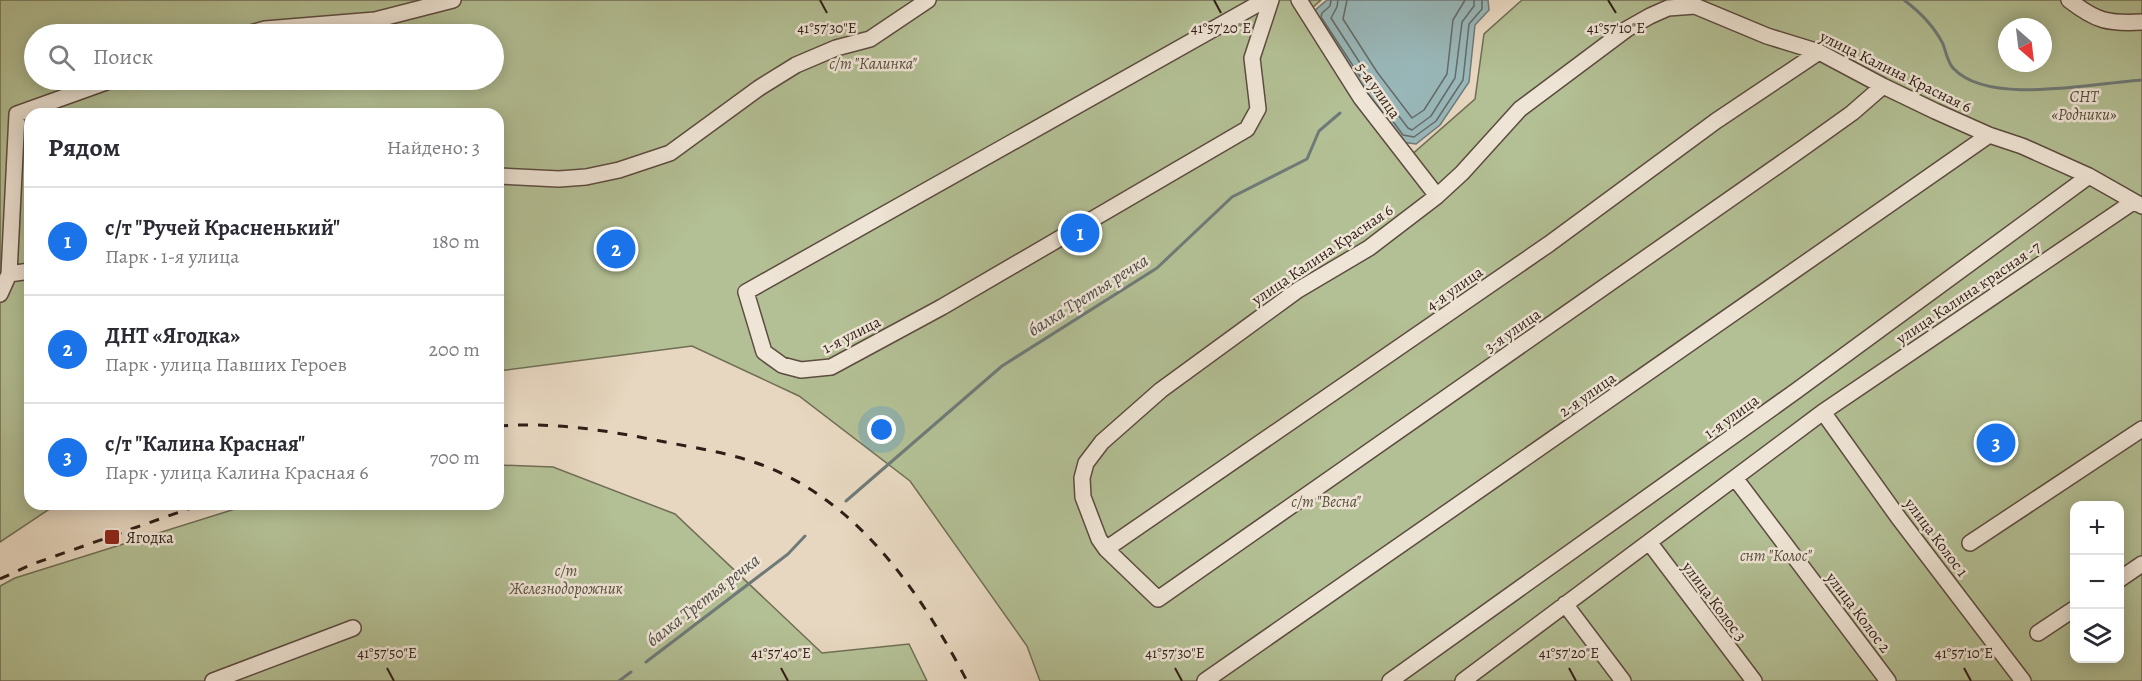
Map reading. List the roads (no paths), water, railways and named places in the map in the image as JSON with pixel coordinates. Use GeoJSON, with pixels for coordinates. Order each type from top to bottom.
{"type":"FeatureCollection","features":[{"type":"Feature","properties":{"kind":"street"},"geometry":{"type":"LineString","coordinates":[[326,24],[375,20],[453,0]]}},
{"type":"Feature","properties":{"kind":"street"},"geometry":{"type":"LineString","coordinates":[[504,176],[559,179],[586,177],[619,170],[670,153],[759,88],[796,65],[836,48],[870,39],[928,0]]}},
{"type":"Feature","properties":{"kind":"street","name":"1-я улица"},"geometry":{"type":"LineString","coordinates":[[1264,0],[746,292],[764,352],[782,365],[801,370],[831,368],[942,307],[1247,129],[1258,109],[1252,58],[1271,0]]}},
{"type":"Feature","properties":{"kind":"street","name":"5-я улица"},"geometry":{"type":"LineString","coordinates":[[1299,0],[1361,99],[1437,196]]}},
{"type":"Feature","properties":{"kind":"street"},"geometry":{"type":"LineString","coordinates":[[2069,0],[2096,19],[2108,22],[2142,22]]}},
{"type":"Feature","properties":{"kind":"street","name":"улица Калина Красная 6"},"geometry":{"type":"LineString","coordinates":[[1106,549],[1099,539],[1083,497],[1082,478],[1086,463],[1101,442],[1170,383],[1298,290],[1369,248],[1437,196],[1462,173],[1520,109],[1627,29],[1668,8],[1695,6],[1767,36],[1819,52],[1883,86],[1989,135],[2022,146],[2089,176],[2138,204]]}},
{"type":"Feature","properties":{"kind":"street","name":"4-я улица"},"geometry":{"type":"LineString","coordinates":[[1106,549],[1540,251],[1716,121],[1819,52]]}},
{"type":"Feature","properties":{"kind":"street","name":"3-я улица"},"geometry":{"type":"LineString","coordinates":[[1106,549],[1158,599],[1803,148],[1852,113],[1883,86]]}},
{"type":"Feature","properties":{"kind":"street"},"geometry":{"type":"LineString","coordinates":[[34,108],[84,90]]}},
{"type":"Feature","properties":{"kind":"street"},"geometry":{"type":"LineString","coordinates":[[0,294],[9,274],[17,114],[24,111]]}},
{"type":"Feature","properties":{"kind":"street","name":"2-я улица"},"geometry":{"type":"LineString","coordinates":[[1205,681],[1989,135]]}},
{"type":"Feature","properties":{"kind":"street","name":"1-я улица"},"geometry":{"type":"LineString","coordinates":[[1390,681],[1796,391],[2089,176]]}},
{"type":"Feature","properties":{"kind":"street","name":"улица Калина красная -7"},"geometry":{"type":"LineString","coordinates":[[1823,412],[2138,204]]}},
{"type":"Feature","properties":{"kind":"street"},"geometry":{"type":"LineString","coordinates":[[9,274],[24,272]]}},
{"type":"Feature","properties":{"kind":"street"},"geometry":{"type":"LineString","coordinates":[[1463,681],[1823,412]]}},
{"type":"Feature","properties":{"kind":"street","name":"улица Колос 1"},"geometry":{"type":"LineString","coordinates":[[1823,412],[1898,517],[2024,681]]}},
{"type":"Feature","properties":{"kind":"street"},"geometry":{"type":"LineString","coordinates":[[1970,543],[2142,429]]}},
{"type":"Feature","properties":{"kind":"street","name":"улица Колос 2"},"geometry":{"type":"LineString","coordinates":[[1735,478],[1888,681]]}},
{"type":"Feature","properties":{"kind":"street","name":"улица Колос 3"},"geometry":{"type":"LineString","coordinates":[[1648,542],[1754,681]]}},
{"type":"Feature","properties":{"kind":"street"},"geometry":{"type":"LineString","coordinates":[[2124,576],[2142,564]]}},
{"type":"Feature","properties":{"kind":"street"},"geometry":{"type":"LineString","coordinates":[[1565,604],[1623,681]]}},
{"type":"Feature","properties":{"kind":"street"},"geometry":{"type":"LineString","coordinates":[[2038,633],[2070,612]]}},
{"type":"Feature","properties":{"kind":"street"},"geometry":{"type":"LineString","coordinates":[[213,681],[353,628]]}},
{"type":"Feature","properties":{"kind":"street"},"geometry":{"type":"LineString","coordinates":[[1480,668],[1490,681]]}},
{"type":"Feature","properties":{"kind":"water"},"geometry":{"type":"Polygon","coordinates":[[[1327,0],[1488,0],[1489,10],[1475,25],[1469,82],[1440,125],[1416,144],[1401,142],[1358,85],[1312,13],[1327,0]]]}},
{"type":"Feature","properties":{"kind":"waterway"},"geometry":{"type":"LineString","coordinates":[[1904,0],[1931,25],[1943,44],[1952,67],[1970,80],[1992,87],[2016,90],[2071,88],[2142,80]]}},
{"type":"Feature","properties":{"kind":"waterway","name":"балка Третья речка"},"geometry":{"type":"LineString","coordinates":[[846,501],[1002,366],[1157,268],[1232,197],[1307,159],[1319,131],[1340,113]]}},
{"type":"Feature","properties":{"kind":"waterway","name":"балка Третья речка"},"geometry":{"type":"LineString","coordinates":[[646,662],[788,554],[805,536]]}},
{"type":"Feature","properties":{"kind":"waterway","name":"балка Третья речка"},"geometry":{"type":"LineString","coordinates":[[619,681],[631,672]]}},
{"type":"Feature","properties":{"kind":"railway"},"geometry":{"type":"LineString","coordinates":[[504,426],[579,428],[619,433],[723,453],[768,467],[814,491],[842,512],[891,562],[932,620],[967,681]]}},
{"type":"Feature","properties":{"kind":"railway"},"geometry":{"type":"LineString","coordinates":[[0,579],[30,565],[185,510]]}},
{"type":"Feature","properties":{"kind":"place","name":"с/т \"Ручей Красненький\""},"geometry":{"type":"Point","coordinates":[1080,233]}},
{"type":"Feature","properties":{"kind":"place","name":"ДНТ «Ягодка»"},"geometry":{"type":"Point","coordinates":[616,249]}},
{"type":"Feature","properties":{"kind":"place","name":"с/т \"Калина Красная\""},"geometry":{"type":"Point","coordinates":[1996,443]}},
{"type":"Feature","properties":{"kind":"place","name":"Ягодка"},"geometry":{"type":"Point","coordinates":[112,537]}},
{"type":"Feature","properties":{"kind":"park label","name":"с/т \"Калинка\""},"geometry":{"type":"Point","coordinates":[873,63]}},
{"type":"Feature","properties":{"kind":"park label","name":"СНТ «Родники»"},"geometry":{"type":"Point","coordinates":[2084,105]}},
{"type":"Feature","properties":{"kind":"park label","name":"с/т \"Весна\""},"geometry":{"type":"Point","coordinates":[1326,501]}},
{"type":"Feature","properties":{"kind":"park label","name":"снт \"Колос\""},"geometry":{"type":"Point","coordinates":[1776,555]}},
{"type":"Feature","properties":{"kind":"park label","name":"с/т Железнодорожник"},"geometry":{"type":"Point","coordinates":[566,579]}}]}
